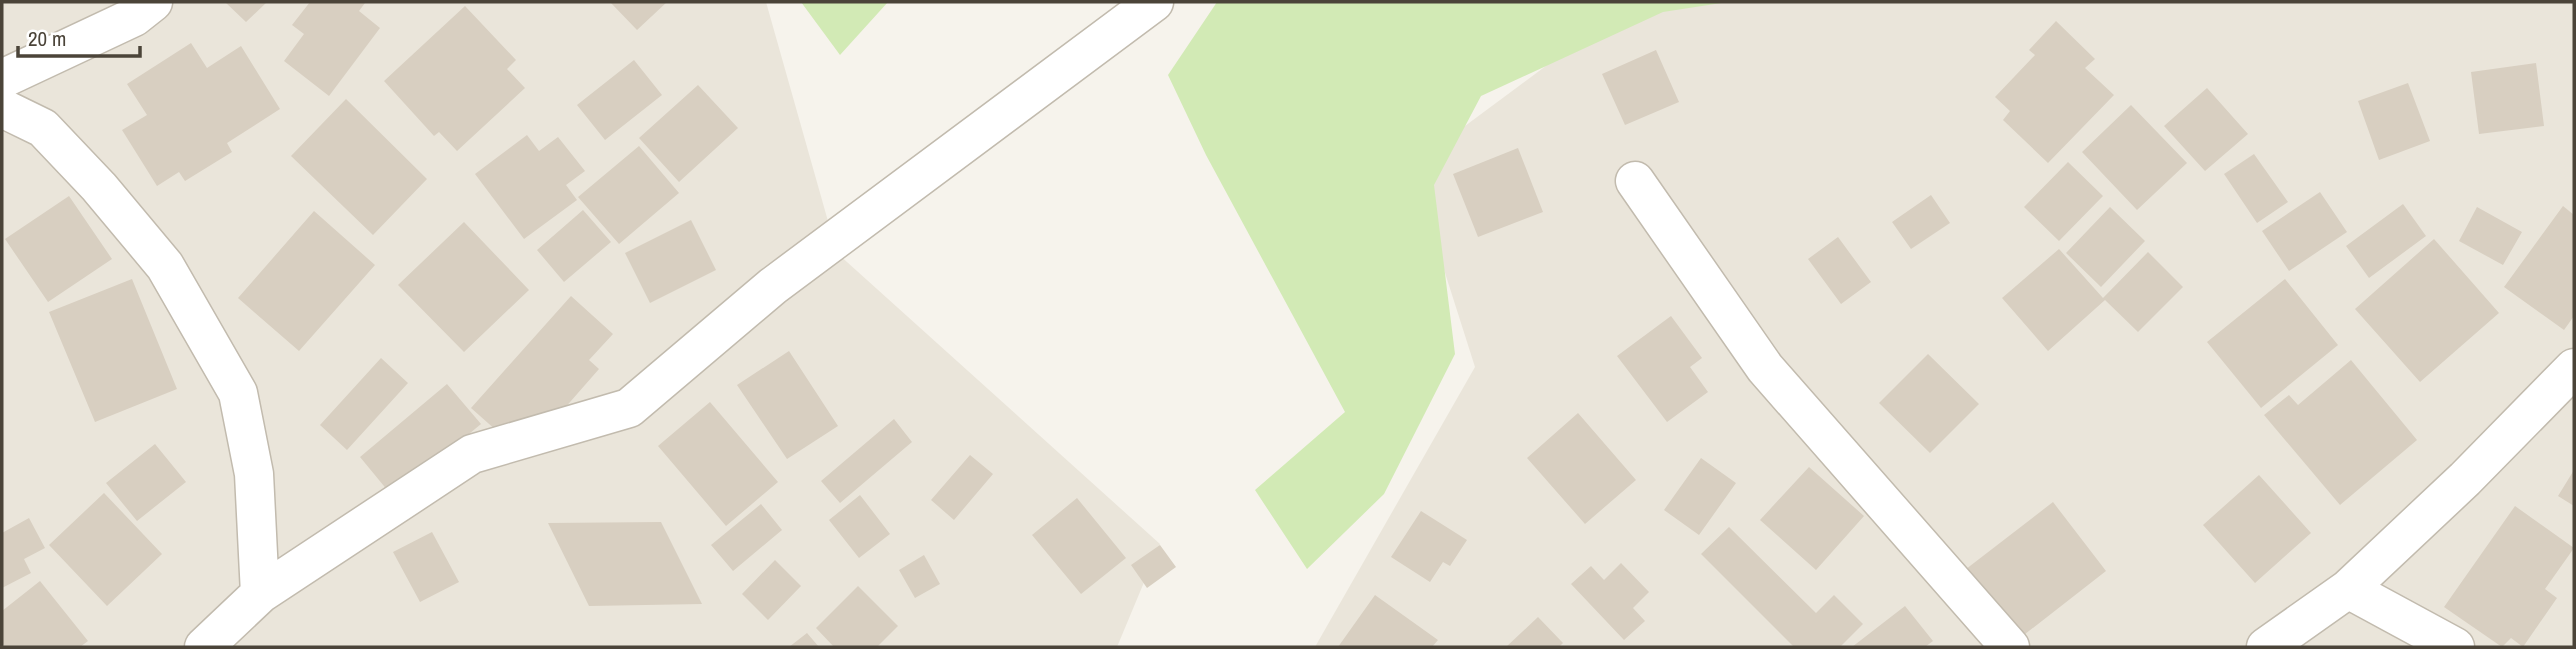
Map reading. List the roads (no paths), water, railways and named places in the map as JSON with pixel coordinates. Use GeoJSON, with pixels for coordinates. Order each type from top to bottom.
{"type":"FeatureCollection","features":[{"type":"Feature","properties":{"kind":"street"},"geometry":{"type":"LineString","coordinates":[[2,79],[134,17],[153,2]]}},
{"type":"Feature","properties":{"kind":"street"},"geometry":{"type":"LineString","coordinates":[[204,647],[260,594],[472,454],[629,408],[773,286],[1154,2]]}},
{"type":"Feature","properties":{"kind":"street"},"geometry":{"type":"LineString","coordinates":[[2,108],[43,128],[99,187],[166,266],[238,393],[254,474],[260,594]]}},
{"type":"Feature","properties":{"kind":"street"},"geometry":{"type":"LineString","coordinates":[[1635,181],[1765,368],[2010,647]]}},
{"type":"Feature","properties":{"kind":"street"},"geometry":{"type":"LineString","coordinates":[[2266,647],[2348,589],[2465,479],[2574,369]]}},
{"type":"Feature","properties":{"kind":"street"},"geometry":{"type":"LineString","coordinates":[[2348,589],[2455,647]]}}]}
